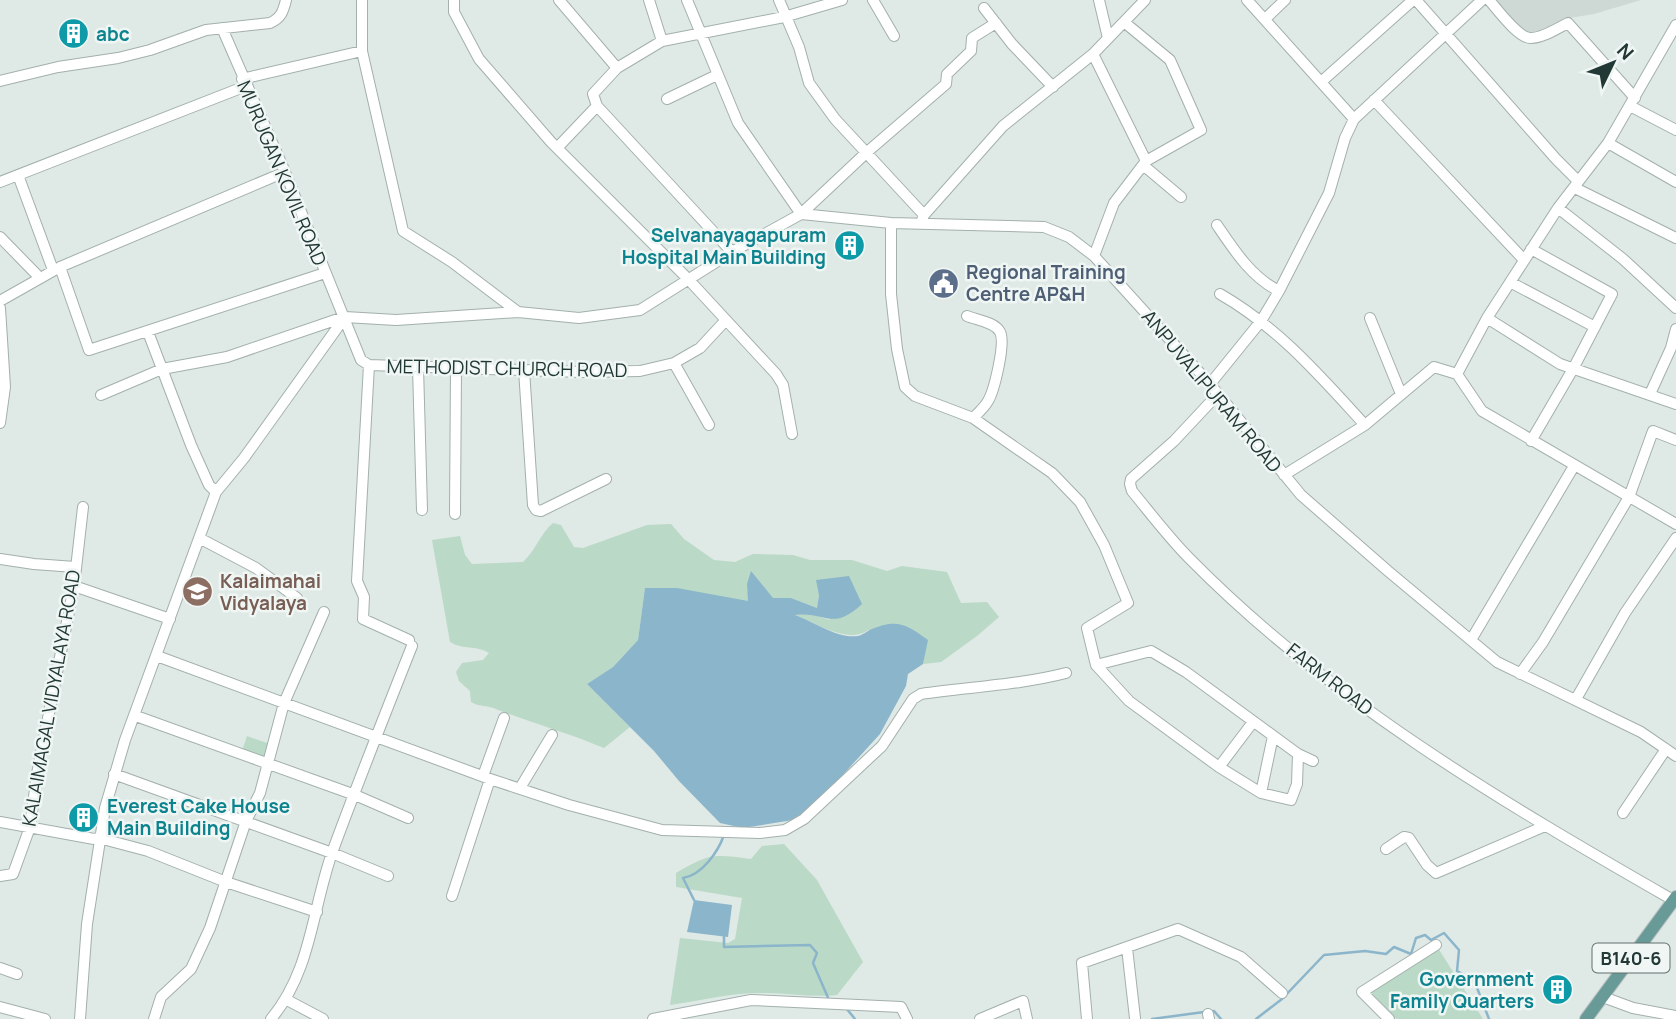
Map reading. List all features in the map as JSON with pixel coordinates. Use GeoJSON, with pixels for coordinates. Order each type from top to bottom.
{"type":"FeatureCollection","features":[{"type":"Feature","properties":{"kind":"main road","name":"B140-6"},"geometry":{"type":"LineString","coordinates":[[1586,1019],[1674,898]]}},
{"type":"Feature","properties":{"kind":"street"},"geometry":{"type":"LineString","coordinates":[[0,81],[58,67],[118,58],[206,30],[270,23],[282,14],[286,0]]}},
{"type":"Feature","properties":{"kind":"street"},"geometry":{"type":"LineString","coordinates":[[362,0],[362,51],[403,231],[452,262],[518,312]]}},
{"type":"Feature","properties":{"kind":"street"},"geometry":{"type":"LineString","coordinates":[[454,0],[454,12],[479,59],[556,148],[689,280],[783,385],[792,434]]}},
{"type":"Feature","properties":{"kind":"street"},"geometry":{"type":"LineString","coordinates":[[559,0],[617,68]]}},
{"type":"Feature","properties":{"kind":"street"},"geometry":{"type":"LineString","coordinates":[[649,0],[662,41]]}},
{"type":"Feature","properties":{"kind":"street"},"geometry":{"type":"LineString","coordinates":[[687,0],[738,123],[801,214]]}},
{"type":"Feature","properties":{"kind":"street"},"geometry":{"type":"LineString","coordinates":[[779,0],[799,47],[810,83],[835,119],[923,219],[1003,126],[1093,54],[1145,0]]}},
{"type":"Feature","properties":{"kind":"street"},"geometry":{"type":"LineString","coordinates":[[732,252],[597,106],[593,94],[617,68],[662,41],[784,17],[842,0]]}},
{"type":"Feature","properties":{"kind":"street"},"geometry":{"type":"LineString","coordinates":[[873,0],[894,36]]}},
{"type":"Feature","properties":{"kind":"street"},"geometry":{"type":"LineString","coordinates":[[1099,0],[1108,38]]}},
{"type":"Feature","properties":{"kind":"street"},"geometry":{"type":"LineString","coordinates":[[1247,0],[1354,119]]}},
{"type":"Feature","properties":{"kind":"street"},"geometry":{"type":"LineString","coordinates":[[1265,19],[1285,0]]}},
{"type":"Feature","properties":{"kind":"street"},"geometry":{"type":"LineString","coordinates":[[1321,82],[1415,0],[1446,32],[1577,184],[1676,238]]}},
{"type":"Feature","properties":{"kind":"street"},"geometry":{"type":"LineString","coordinates":[[1210,384],[1261,321],[1279,291],[1329,193],[1345,138],[1354,119],[1482,0]]}},
{"type":"Feature","properties":{"kind":"street"},"geometry":{"type":"LineString","coordinates":[[1489,0],[1519,34],[1526,38],[1533,38],[1568,23],[1633,102],[1676,130]]}},
{"type":"Feature","properties":{"kind":"street"},"geometry":{"type":"LineString","coordinates":[[984,8],[1012,44],[1053,86]]}},
{"type":"Feature","properties":{"kind":"street"},"geometry":{"type":"LineString","coordinates":[[1094,256],[1114,203],[1145,163],[1201,130],[1170,60],[1124,22]]}},
{"type":"Feature","properties":{"kind":"street"},"geometry":{"type":"LineString","coordinates":[[100,395],[162,369],[227,357],[345,317],[396,320],[518,312],[579,318],[640,310],[732,252],[801,214],[946,84],[947,74],[971,51],[972,38],[996,23]]}},
{"type":"Feature","properties":{"kind":"street"},"geometry":{"type":"LineString","coordinates":[[1457,374],[1531,249],[1558,208],[1608,143],[1676,26]]}},
{"type":"Feature","properties":{"kind":"street","name":"MURUGAN KOVIL ROAD"},"geometry":{"type":"LineString","coordinates":[[222,29],[345,317]]}},
{"type":"Feature","properties":{"kind":"street"},"geometry":{"type":"LineString","coordinates":[[0,182],[244,83],[362,51]]}},
{"type":"Feature","properties":{"kind":"street"},"geometry":{"type":"LineString","coordinates":[[1093,54],[1145,163],[1181,197]]}},
{"type":"Feature","properties":{"kind":"street"},"geometry":{"type":"LineString","coordinates":[[667,99],[717,75]]}},
{"type":"Feature","properties":{"kind":"street"},"geometry":{"type":"LineString","coordinates":[[1374,100],[1524,260]]}},
{"type":"Feature","properties":{"kind":"street"},"geometry":{"type":"LineString","coordinates":[[556,148],[597,106]]}},
{"type":"Feature","properties":{"kind":"street"},"geometry":{"type":"LineString","coordinates":[[1608,143],[1676,181]]}},
{"type":"Feature","properties":{"kind":"street"},"geometry":{"type":"LineString","coordinates":[[0,301],[56,269],[285,172]]}},
{"type":"Feature","properties":{"kind":"street"},"geometry":{"type":"LineString","coordinates":[[18,175],[89,350],[325,273]]}},
{"type":"Feature","properties":{"kind":"street"},"geometry":{"type":"LineString","coordinates":[[1558,208],[1623,259],[1676,308]]}},
{"type":"Feature","properties":{"kind":"street","name":"ANPUVALIPURAM ROAD"},"geometry":{"type":"LineString","coordinates":[[801,214],[891,223],[923,219],[1044,227],[1069,237],[1094,256],[1210,384],[1301,495],[1497,662],[1641,732],[1671,752]]}},
{"type":"Feature","properties":{"kind":"street"},"geometry":{"type":"LineString","coordinates":[[891,223],[891,294],[897,349],[905,387],[915,396],[974,418],[1052,473],[1080,502],[1104,545],[1128,603],[1087,628],[1096,664],[1129,701],[1219,767],[1261,793],[1291,800],[1297,784],[1298,754]]}},
{"type":"Feature","properties":{"kind":"street"},"geometry":{"type":"LineString","coordinates":[[1217,225],[1247,265],[1263,282],[1279,291]]}},
{"type":"Feature","properties":{"kind":"street"},"geometry":{"type":"LineString","coordinates":[[0,237],[39,277]]}},
{"type":"Feature","properties":{"kind":"street"},"geometry":{"type":"LineString","coordinates":[[1531,249],[1611,292],[1612,296],[1531,441]]}},
{"type":"Feature","properties":{"kind":"street"},"geometry":{"type":"LineString","coordinates":[[1510,282],[1595,327]]}},
{"type":"Feature","properties":{"kind":"street"},"geometry":{"type":"LineString","coordinates":[[1220,293],[1261,321],[1299,353],[1365,425]]}},
{"type":"Feature","properties":{"kind":"street"},"geometry":{"type":"LineString","coordinates":[[0,308],[5,387],[0,423]]}},
{"type":"Feature","properties":{"kind":"street"},"geometry":{"type":"LineString","coordinates":[[967,316],[991,324],[999,330],[1002,337],[990,398],[974,418]]}},
{"type":"Feature","properties":{"kind":"street"},"geometry":{"type":"LineString","coordinates":[[80,1019],[87,925],[99,838],[114,774],[216,492],[244,458],[345,317]]}},
{"type":"Feature","properties":{"kind":"street","name":"METHODIST CHURCH ROAD"},"geometry":{"type":"LineString","coordinates":[[345,317],[361,360],[369,365],[582,372],[640,371],[674,363],[700,348],[726,320]]}},
{"type":"Feature","properties":{"kind":"street"},"geometry":{"type":"LineString","coordinates":[[1370,318],[1401,394]]}},
{"type":"Feature","properties":{"kind":"street"},"geometry":{"type":"LineString","coordinates":[[1488,318],[1560,364],[1676,404]]}},
{"type":"Feature","properties":{"kind":"street"},"geometry":{"type":"LineString","coordinates":[[1650,394],[1671,348],[1676,329]]}},
{"type":"Feature","properties":{"kind":"street"},"geometry":{"type":"LineString","coordinates":[[148,332],[191,445],[209,485],[216,492]]}},
{"type":"Feature","properties":{"kind":"street"},"geometry":{"type":"LineString","coordinates":[[674,363],[709,425]]}},
{"type":"Feature","properties":{"kind":"street"},"geometry":{"type":"LineString","coordinates":[[271,1019],[287,1000],[307,948],[332,853],[410,643],[363,620],[364,597],[357,581],[369,365]]}},
{"type":"Feature","properties":{"kind":"street"},"geometry":{"type":"LineString","coordinates":[[418,367],[422,510]]}},
{"type":"Feature","properties":{"kind":"street"},"geometry":{"type":"LineString","coordinates":[[455,514],[456,367]]}},
{"type":"Feature","properties":{"kind":"street"},"geometry":{"type":"LineString","coordinates":[[1284,475],[1365,425],[1434,368],[1457,374],[1482,411],[1676,524]]}},
{"type":"Feature","properties":{"kind":"street"},"geometry":{"type":"LineString","coordinates":[[524,370],[533,505],[536,510],[541,511],[606,480]]}},
{"type":"Feature","properties":{"kind":"street","name":"FARM ROAD"},"geometry":{"type":"LineString","coordinates":[[1218,394],[1129,484],[1189,559],[1269,631],[1347,695],[1424,750],[1545,826],[1674,898]]}},
{"type":"Feature","properties":{"kind":"street"},"geometry":{"type":"LineString","coordinates":[[1520,674],[1543,642],[1629,497],[1653,431],[1676,440]]}},
{"type":"Feature","properties":{"kind":"street"},"geometry":{"type":"LineString","coordinates":[[1471,640],[1574,466]]}},
{"type":"Feature","properties":{"kind":"street","name":"KALAIMAGAL VIDYALAYA ROAD"},"geometry":{"type":"LineString","coordinates":[[0,876],[13,874],[30,827],[37,774],[74,586],[83,507]]}},
{"type":"Feature","properties":{"kind":"street"},"geometry":{"type":"LineString","coordinates":[[1576,699],[1625,613],[1676,538]]}},
{"type":"Feature","properties":{"kind":"street"},"geometry":{"type":"LineString","coordinates":[[201,539],[256,568],[297,598]]}},
{"type":"Feature","properties":{"kind":"street"},"geometry":{"type":"LineString","coordinates":[[0,559],[75,567]]}},
{"type":"Feature","properties":{"kind":"street"},"geometry":{"type":"LineString","coordinates":[[74,586],[170,619]]}},
{"type":"Feature","properties":{"kind":"street"},"geometry":{"type":"LineString","coordinates":[[154,1019],[161,997],[191,969],[210,928],[246,821],[260,793],[284,702],[324,612]]}},
{"type":"Feature","properties":{"kind":"street"},"geometry":{"type":"LineString","coordinates":[[1096,664],[1151,651],[1186,672],[1298,754],[1313,761]]}},
{"type":"Feature","properties":{"kind":"street"},"geometry":{"type":"LineString","coordinates":[[157,656],[486,778],[569,805],[662,830],[760,833],[785,830],[804,820],[882,746],[913,699],[920,694],[981,685],[1031,682],[1066,673]]}},
{"type":"Feature","properties":{"kind":"street"},"geometry":{"type":"LineString","coordinates":[[136,716],[355,795],[408,818]]}},
{"type":"Feature","properties":{"kind":"street"},"geometry":{"type":"LineString","coordinates":[[452,896],[504,718]]}},
{"type":"Feature","properties":{"kind":"street"},"geometry":{"type":"LineString","coordinates":[[1219,767],[1254,722]]}},
{"type":"Feature","properties":{"kind":"street"},"geometry":{"type":"LineString","coordinates":[[520,788],[552,734]]}},
{"type":"Feature","properties":{"kind":"street"},"geometry":{"type":"LineString","coordinates":[[1261,793],[1273,736]]}},
{"type":"Feature","properties":{"kind":"street"},"geometry":{"type":"LineString","coordinates":[[1623,813],[1671,752]]}},
{"type":"Feature","properties":{"kind":"street"},"geometry":{"type":"LineString","coordinates":[[114,774],[388,876]]}},
{"type":"Feature","properties":{"kind":"street"},"geometry":{"type":"LineString","coordinates":[[0,822],[99,838],[148,850],[226,882],[317,912]]}},
{"type":"Feature","properties":{"kind":"street"},"geometry":{"type":"LineString","coordinates":[[1386,849],[1404,837],[1409,838],[1436,873],[1545,826]]}},
{"type":"Feature","properties":{"kind":"street"},"geometry":{"type":"LineString","coordinates":[[1087,1019],[1082,962],[1178,929],[1241,957],[1282,993]]}},
{"type":"Feature","properties":{"kind":"street"},"geometry":{"type":"LineString","coordinates":[[1389,1019],[1362,992],[1436,945]]}},
{"type":"Feature","properties":{"kind":"street"},"geometry":{"type":"LineString","coordinates":[[1127,948],[1135,1018]]}},
{"type":"Feature","properties":{"kind":"street"},"geometry":{"type":"LineString","coordinates":[[0,968],[17,975]]}},
{"type":"Feature","properties":{"kind":"street"},"geometry":{"type":"LineString","coordinates":[[1603,997],[1633,1008],[1676,1016]]}},
{"type":"Feature","properties":{"kind":"street"},"geometry":{"type":"LineString","coordinates":[[287,1000],[323,1019]]}},
{"type":"Feature","properties":{"kind":"street"},"geometry":{"type":"LineString","coordinates":[[653,1019],[751,1000],[901,1007],[907,1019]]}},
{"type":"Feature","properties":{"kind":"street"},"geometry":{"type":"LineString","coordinates":[[980,1019],[1023,1001],[1027,1019]]}},
{"type":"Feature","properties":{"kind":"street"},"geometry":{"type":"LineString","coordinates":[[0,1007],[45,1019]]}},
{"type":"Feature","properties":{"kind":"shaded area"},"geometry":{"type":"Polygon","coordinates":[[[1495,0],[1641,0],[1594,14],[1569,18],[1548,29],[1524,33],[1495,0]]]}},
{"type":"Feature","properties":{"kind":"green space"},"geometry":{"type":"Polygon","coordinates":[[[553,523],[561,525],[574,547],[583,548],[647,525],[671,524],[684,539],[714,560],[735,562],[753,554],[793,555],[810,560],[852,560],[887,571],[902,566],[947,572],[961,603],[987,602],[999,617],[941,662],[923,664],[927,640],[868,630],[860,634],[841,634],[793,614],[811,614],[830,620],[819,595],[817,608],[791,598],[773,598],[747,584],[749,602],[645,588],[638,640],[613,667],[587,684],[630,727],[604,748],[493,708],[474,704],[471,702],[470,691],[459,681],[456,672],[462,663],[483,660],[489,653],[450,642],[432,540],[460,536],[465,555],[472,564],[523,562],[553,523]]]}},
{"type":"Feature","properties":{"kind":"green space"},"geometry":{"type":"Polygon","coordinates":[[[247,736],[270,744],[265,759],[242,751],[247,736]]]}},
{"type":"Feature","properties":{"kind":"green space"},"geometry":{"type":"Polygon","coordinates":[[[784,844],[817,880],[863,962],[837,995],[748,993],[670,1005],[680,938],[728,943],[735,939],[742,898],[676,887],[676,873],[705,858],[720,856],[751,859],[762,846],[784,844]]]}},
{"type":"Feature","properties":{"kind":"green space"},"geometry":{"type":"Polygon","coordinates":[[[1438,948],[1483,1019],[1396,1019],[1371,992],[1438,948]]]}},
{"type":"Feature","properties":{"kind":"water"},"geometry":{"type":"Polygon","coordinates":[[[751,571],[773,598],[791,598],[817,608],[819,595],[816,580],[849,576],[862,604],[852,612],[836,619],[795,615],[842,635],[858,636],[881,626],[896,624],[908,627],[928,640],[923,664],[908,674],[906,686],[880,734],[819,801],[799,819],[743,828],[720,823],[587,684],[613,667],[638,640],[645,588],[677,588],[748,601],[747,584],[751,571]]]}},
{"type":"Feature","properties":{"kind":"water"},"geometry":{"type":"Polygon","coordinates":[[[694,900],[732,905],[728,937],[687,932],[694,900]]]}},
{"type":"Feature","properties":{"kind":"waterway"},"geometry":{"type":"LineString","coordinates":[[694,900],[683,878],[703,868],[724,835]]}},
{"type":"Feature","properties":{"kind":"waterway"},"geometry":{"type":"LineString","coordinates":[[724,933],[724,947],[810,945],[817,953],[813,963],[829,1000]]}},
{"type":"Feature","properties":{"kind":"waterway"},"geometry":{"type":"LineString","coordinates":[[1256,1019],[1282,999],[1324,955],[1365,951],[1386,954],[1394,947],[1411,954],[1416,938],[1425,935],[1431,940],[1444,933],[1459,950],[1457,971],[1474,980],[1489,1019]]}},
{"type":"Feature","properties":{"kind":"waterway"},"geometry":{"type":"LineString","coordinates":[[846,1008],[855,1019]]}},
{"type":"Feature","properties":{"kind":"waterway"},"geometry":{"type":"LineString","coordinates":[[1211,1012],[1214,1011],[1221,1019]]}},
{"type":"Feature","properties":{"kind":"waterway"},"geometry":{"type":"LineString","coordinates":[[1152,1019],[1204,1012]]}},
{"type":"Feature","properties":{"kind":"place","name":"abc"},"geometry":{"type":"Point","coordinates":[73,34]}},
{"type":"Feature","properties":{"kind":"place","name":"Selvanayagapuram Hospital Main Building"},"geometry":{"type":"Point","coordinates":[849,246]}},
{"type":"Feature","properties":{"kind":"place","name":"Regional Training Centre AP&H"},"geometry":{"type":"Point","coordinates":[943,283]}},
{"type":"Feature","properties":{"kind":"place","name":"Kalaimahai Vidyalaya"},"geometry":{"type":"Point","coordinates":[197,592]}},
{"type":"Feature","properties":{"kind":"place","name":"Everest Cake House Main Building"},"geometry":{"type":"Point","coordinates":[84,817]}},
{"type":"Feature","properties":{"kind":"place","name":"Government Family Quarters"},"geometry":{"type":"Point","coordinates":[1557,990]}}]}
